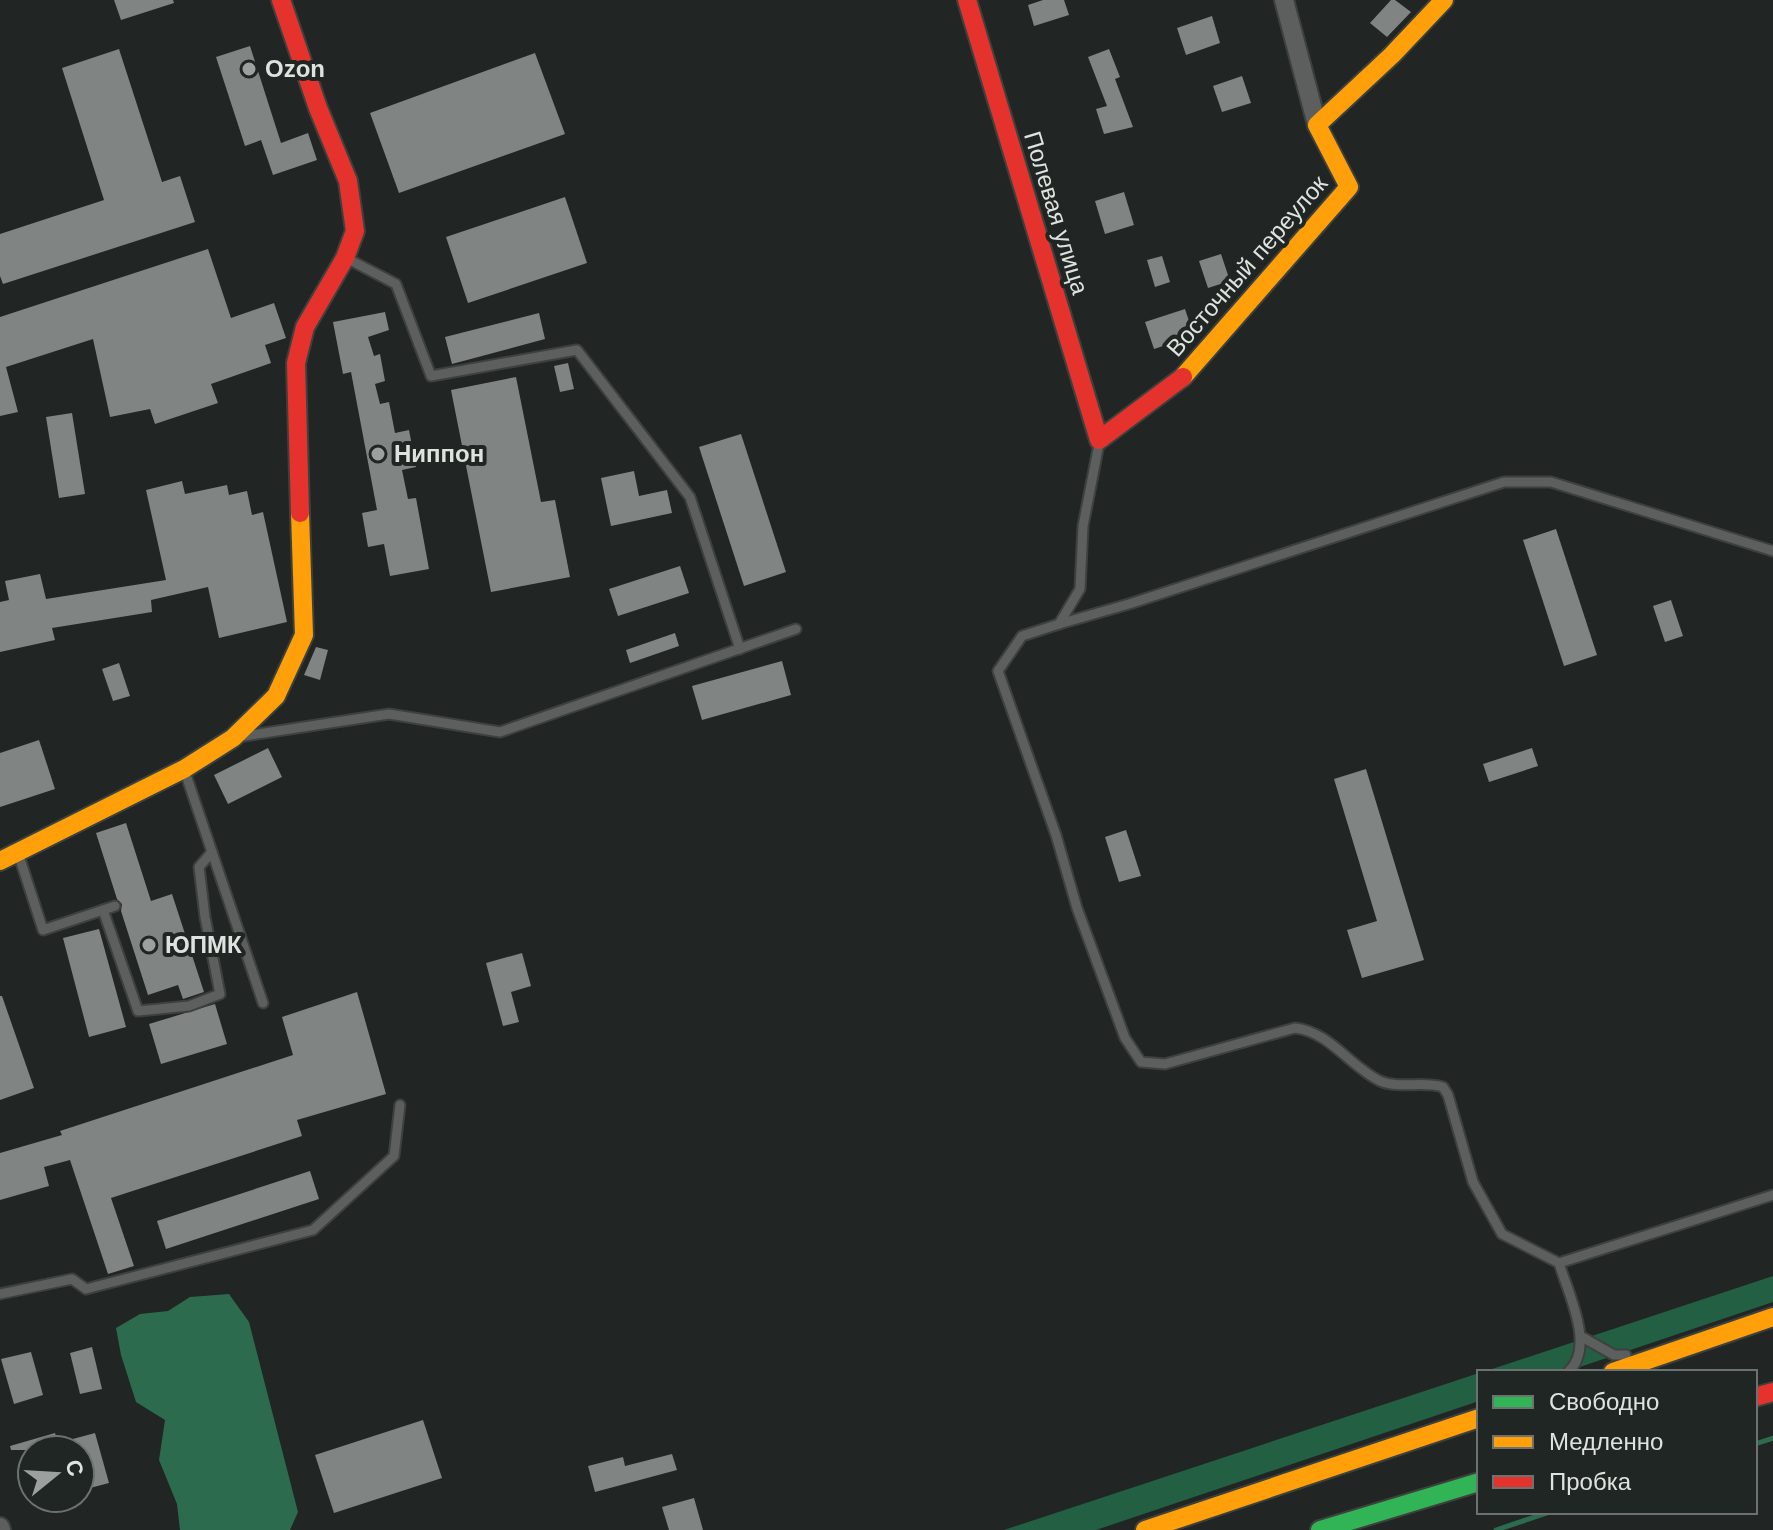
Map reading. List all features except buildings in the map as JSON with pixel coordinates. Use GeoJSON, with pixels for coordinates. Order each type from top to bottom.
{"type":"FeatureCollection","features":[{"type":"Feature","properties":{"kind":"street"},"geometry":{"type":"LineString","coordinates":[[0,861],[184,769],[233,738],[276,696],[304,635],[296,363],[305,327],[345,258],[355,231],[348,181],[318,108],[281,0]]}},
{"type":"Feature","properties":{"kind":"street","name":"Полевая улица"},"geometry":{"type":"LineString","coordinates":[[967,0],[1099,440]]}},
{"type":"Feature","properties":{"kind":"street"},"geometry":{"type":"LineString","coordinates":[[1284,0],[1317,125],[1392,55],[1444,0]]}},
{"type":"Feature","properties":{"kind":"street","name":"Восточный переулок"},"geometry":{"type":"LineString","coordinates":[[1099,440],[1181,379],[1349,187],[1317,125]]}},
{"type":"Feature","properties":{"kind":"street"},"geometry":{"type":"LineString","coordinates":[[1619,1370],[1773,1317]]}},
{"type":"Feature","properties":{"kind":"street"},"geometry":{"type":"LineString","coordinates":[[1145,1530],[1430,1435],[1477,1416]]}},
{"type":"Feature","properties":{"kind":"street"},"geometry":{"type":"LineString","coordinates":[[1320,1530],[1477,1483]]}},
{"type":"Feature","properties":{"kind":"lane"},"geometry":{"type":"LineString","coordinates":[[345,258],[396,284],[431,376],[577,350],[690,497],[740,649]]}},
{"type":"Feature","properties":{"kind":"lane"},"geometry":{"type":"LineString","coordinates":[[1059,624],[1080,589],[1083,526],[1099,440]]}},
{"type":"Feature","properties":{"kind":"lane"},"geometry":{"type":"LineString","coordinates":[[1773,551],[1551,482],[1504,482],[1022,636],[998,671],[1125,1038],[1141,1062],[1165,1064],[1295,1028],[1308,1029],[1384,1083],[1443,1087],[1473,1182],[1502,1234],[1559,1263],[1773,1195]]}},
{"type":"Feature","properties":{"kind":"lane"},"geometry":{"type":"LineString","coordinates":[[233,738],[389,714],[500,732],[796,629]]}},
{"type":"Feature","properties":{"kind":"lane"},"geometry":{"type":"LineString","coordinates":[[184,769],[263,1003]]}},
{"type":"Feature","properties":{"kind":"lane"},"geometry":{"type":"LineString","coordinates":[[103,910],[138,1011],[189,1006],[220,994],[199,867],[212,852]]}},
{"type":"Feature","properties":{"kind":"lane"},"geometry":{"type":"LineString","coordinates":[[18,853],[43,930],[115,906]]}},
{"type":"Feature","properties":{"kind":"lane"},"geometry":{"type":"LineString","coordinates":[[0,1294],[72,1279],[86,1289],[313,1230],[394,1156],[400,1105]]}},
{"type":"Feature","properties":{"kind":"lane"},"geometry":{"type":"LineString","coordinates":[[1559,1263],[1582,1337],[1579,1356],[1569,1370]]}},
{"type":"Feature","properties":{"kind":"lane"},"geometry":{"type":"LineString","coordinates":[[1582,1337],[1614,1355],[1628,1355],[1773,1317]]}},
{"type":"Feature","properties":{"kind":"shaded area"},"geometry":{"type":"Polygon","coordinates":[[[1773,1276],[1773,1302],[1571,1370],[1489,1370],[1773,1276]]]}},
{"type":"Feature","properties":{"kind":"shaded area"},"geometry":{"type":"Polygon","coordinates":[[[229,1294],[249,1322],[298,1512],[290,1530],[180,1530],[177,1504],[159,1460],[165,1420],[136,1402],[121,1355],[116,1328],[140,1314],[168,1311],[190,1297],[229,1294]]]}},
{"type":"Feature","properties":{"kind":"shaded area"},"geometry":{"type":"Polygon","coordinates":[[[1477,1374],[1477,1402],[1096,1530],[1004,1530],[1477,1374]]]}},
{"type":"Feature","properties":{"kind":"waterway"},"geometry":{"type":"LineString","coordinates":[[1757,1443],[1773,1438]]}},
{"type":"Feature","properties":{"kind":"waterway"},"geometry":{"type":"LineString","coordinates":[[1496,1530],[1544,1514]]}},
{"type":"Feature","properties":{"kind":"traffic: fast"},"geometry":{"type":"LineString","coordinates":[[1320,1530],[1477,1483]]}},
{"type":"Feature","properties":{"kind":"traffic: slow"},"geometry":{"type":"LineString","coordinates":[[1183,377],[1349,187],[1317,125],[1392,55],[1444,0]]}},
{"type":"Feature","properties":{"kind":"traffic: slow"},"geometry":{"type":"LineString","coordinates":[[0,861],[184,769],[233,738],[276,696],[304,635],[300,513]]}},
{"type":"Feature","properties":{"kind":"traffic: slow"},"geometry":{"type":"LineString","coordinates":[[1619,1370],[1773,1317]]}},
{"type":"Feature","properties":{"kind":"traffic: slow"},"geometry":{"type":"LineString","coordinates":[[1145,1530],[1477,1419]]}},
{"type":"Feature","properties":{"kind":"traffic: jam"},"geometry":{"type":"LineString","coordinates":[[281,0],[318,108],[348,181],[355,231],[345,258],[305,327],[296,363],[300,513]]}},
{"type":"Feature","properties":{"kind":"traffic: jam"},"geometry":{"type":"LineString","coordinates":[[967,0],[1099,440],[1183,377]]}},
{"type":"Feature","properties":{"kind":"traffic: jam"},"geometry":{"type":"LineString","coordinates":[[1757,1396],[1773,1392]]}},
{"type":"Feature","properties":{"kind":"place","name":"Ozon"},"geometry":{"type":"Point","coordinates":[249,69]}},
{"type":"Feature","properties":{"kind":"place","name":"Ниппон"},"geometry":{"type":"Point","coordinates":[378,454]}},
{"type":"Feature","properties":{"kind":"place","name":"ЮПМК"},"geometry":{"type":"Point","coordinates":[149,945]}}]}
